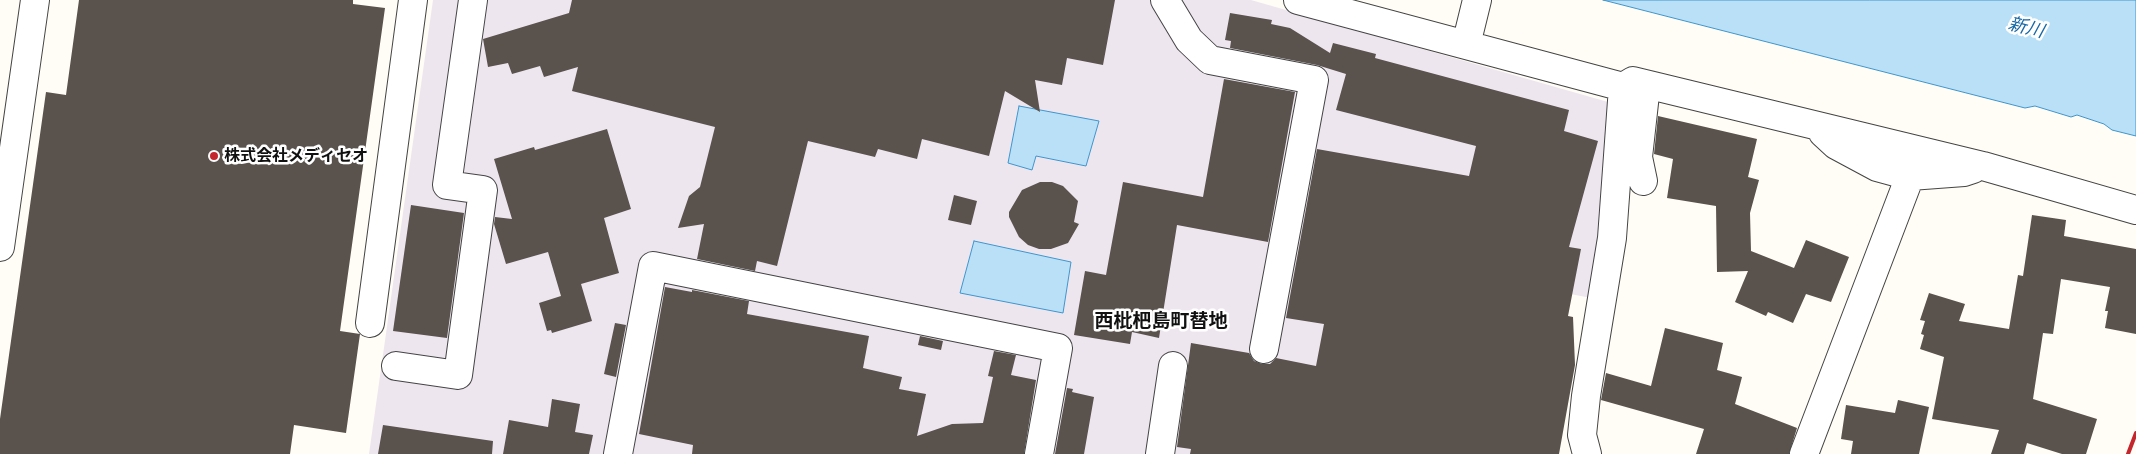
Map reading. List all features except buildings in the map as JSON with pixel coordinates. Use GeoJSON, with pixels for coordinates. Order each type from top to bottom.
{"type":"FeatureCollection","features":[{"type":"Feature","properties":{"kind":"street"},"geometry":{"type":"LineString","coordinates":[[0,247],[35,0]]}},
{"type":"Feature","properties":{"kind":"street"},"geometry":{"type":"LineString","coordinates":[[370,323],[413,0]]}},
{"type":"Feature","properties":{"kind":"street"},"geometry":{"type":"LineString","coordinates":[[396,366],[458,375],[483,190],[447,185],[472,0]]}},
{"type":"Feature","properties":{"kind":"street"},"geometry":{"type":"LineString","coordinates":[[1165,0],[1189,40],[1210,60],[1314,80],[1264,349]]}},
{"type":"Feature","properties":{"kind":"street"},"geometry":{"type":"LineString","coordinates":[[1298,0],[1466,45],[1635,86],[1815,125],[1983,166],[2136,210]]}},
{"type":"Feature","properties":{"kind":"street"},"geometry":{"type":"LineString","coordinates":[[1466,45],[1475,6]]}},
{"type":"Feature","properties":{"kind":"street"},"geometry":{"type":"LineString","coordinates":[[1635,86],[1638,157],[1643,182]]}},
{"type":"Feature","properties":{"kind":"street"},"geometry":{"type":"LineString","coordinates":[[1587,454],[1582,435],[1586,396],[1635,86]]}},
{"type":"Feature","properties":{"kind":"street"},"geometry":{"type":"LineString","coordinates":[[1815,125],[1836,145],[1876,167],[1910,176],[1964,172],[1983,166]]}},
{"type":"Feature","properties":{"kind":"street"},"geometry":{"type":"LineString","coordinates":[[1804,454],[1910,176]]}},
{"type":"Feature","properties":{"kind":"street"},"geometry":{"type":"LineString","coordinates":[[618,454],[653,266],[1058,348],[1039,454]]}},
{"type":"Feature","properties":{"kind":"street"},"geometry":{"type":"LineString","coordinates":[[1160,454],[1173,366]]}},
{"type":"Feature","properties":{"kind":"shaded area"},"geometry":{"type":"Polygon","coordinates":[[[433,0],[1251,0],[1608,102],[1613,114],[1591,298],[1467,274],[1338,454],[369,454],[433,0]]]}},
{"type":"Feature","properties":{"kind":"water","name":"新川"},"geometry":{"type":"Polygon","coordinates":[[[1603,0],[2136,0],[2136,136],[2112,130],[2104,124],[2077,115],[2071,117],[2035,106],[2025,108],[1603,0]]]}},
{"type":"Feature","properties":{"kind":"water"},"geometry":{"type":"Polygon","coordinates":[[[1019,106],[1099,121],[1086,166],[1036,156],[1032,170],[1008,163],[1019,106]]]}},
{"type":"Feature","properties":{"kind":"water"},"geometry":{"type":"Polygon","coordinates":[[[974,241],[1071,262],[1063,313],[960,293],[974,241]]]}},
{"type":"Feature","properties":{"kind":"railway"},"geometry":{"type":"LineString","coordinates":[[2128,454],[2136,433]]}},
{"type":"Feature","properties":{"kind":"place","name":"株式会社メディセオ"},"geometry":{"type":"Point","coordinates":[214,156]}},
{"type":"Feature","properties":{"kind":"district","name":"西枇杷島町替地"},"geometry":{"type":"Point","coordinates":[1161,322]}}]}
